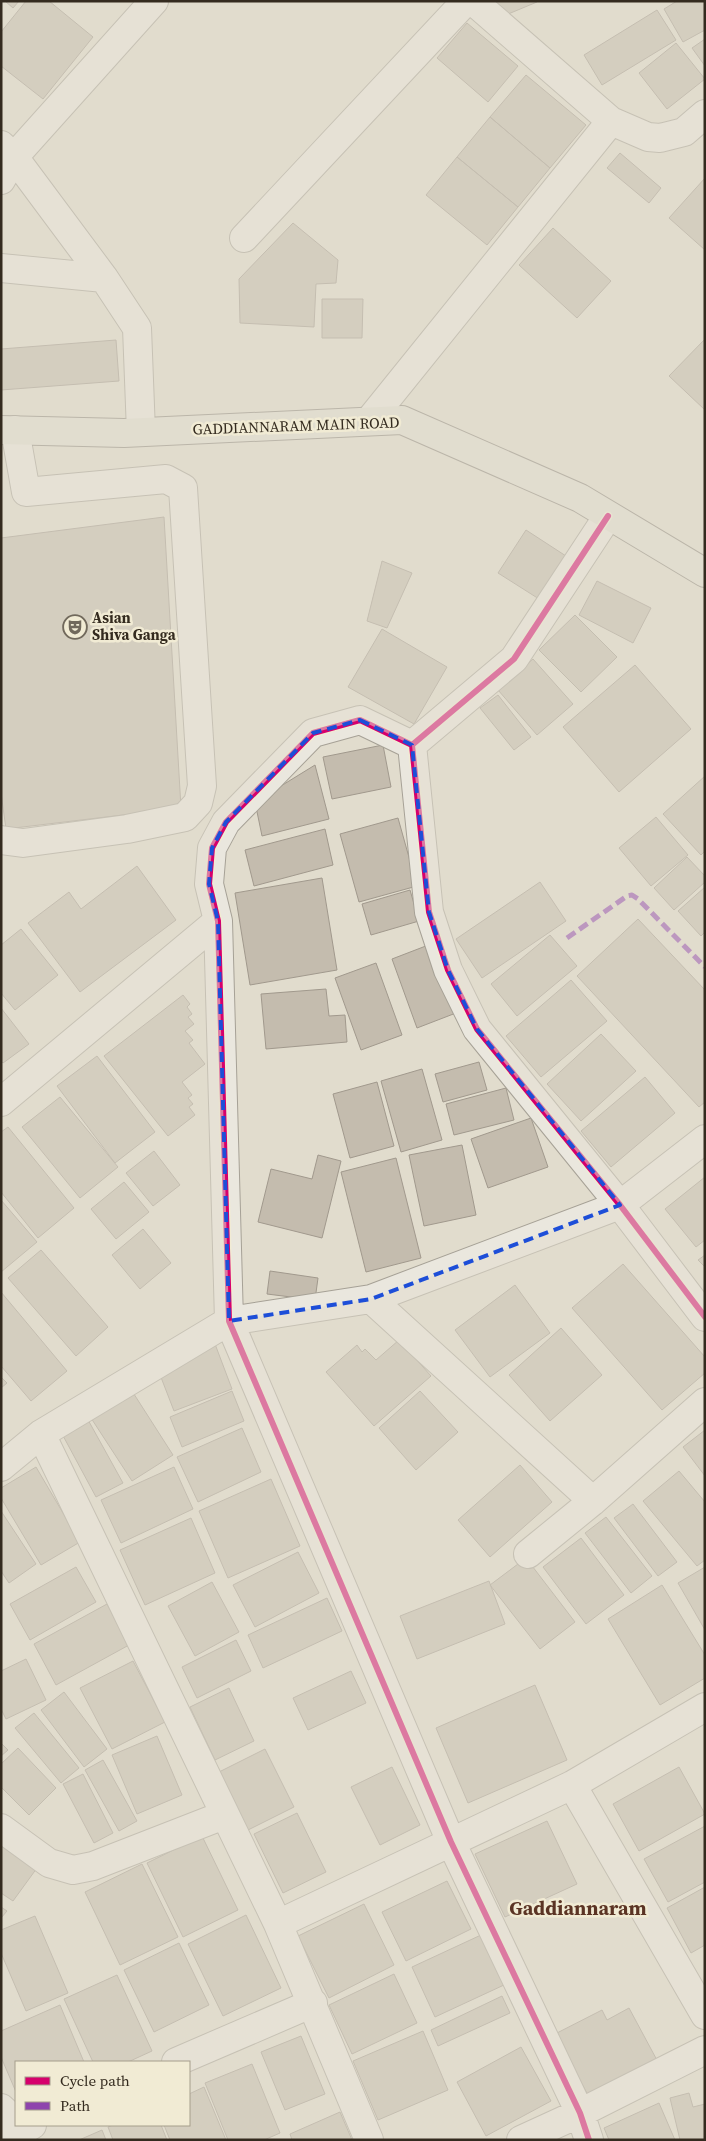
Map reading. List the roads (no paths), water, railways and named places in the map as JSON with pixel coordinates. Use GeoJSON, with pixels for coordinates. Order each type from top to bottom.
{"type":"FeatureCollection","features":[{"type":"Feature","properties":{"kind":"main road","name":"GADDIANNARAM MAIN ROAD"},"geometry":{"type":"LineString","coordinates":[[8,430],[141,432],[402,420],[580,498],[705,573]]}},
{"type":"Feature","properties":{"kind":"street"},"geometry":{"type":"LineString","coordinates":[[141,432],[136,328],[104,278],[6,161],[154,1]]}},
{"type":"Feature","properties":{"kind":"street"},"geometry":{"type":"LineString","coordinates":[[244,238],[466,1]]}},
{"type":"Feature","properties":{"kind":"street"},"geometry":{"type":"LineString","coordinates":[[472,1],[612,121],[648,137],[660,138],[684,132],[705,114]]}},
{"type":"Feature","properties":{"kind":"street"},"geometry":{"type":"LineString","coordinates":[[369,421],[612,121]]}},
{"type":"Feature","properties":{"kind":"street"},"geometry":{"type":"LineString","coordinates":[[1,268],[104,278]]}},
{"type":"Feature","properties":{"kind":"street"},"geometry":{"type":"LineString","coordinates":[[1,840],[23,843],[126,829],[185,817],[198,802],[202,786],[183,488],[166,479],[26,492],[8,430]]}},
{"type":"Feature","properties":{"kind":"street"},"geometry":{"type":"LineString","coordinates":[[412,746],[514,659],[608,516]]}},
{"type":"Feature","properties":{"kind":"street"},"geometry":{"type":"LineString","coordinates":[[412,746],[360,720],[312,733],[226,822],[212,848],[209,884],[218,921],[229,1321],[451,1842],[580,2113],[588,2140]]}},
{"type":"Feature","properties":{"kind":"street"},"geometry":{"type":"LineString","coordinates":[[412,746],[429,912],[448,970],[477,1029],[620,1206],[705,1317]]}},
{"type":"Feature","properties":{"kind":"street"},"geometry":{"type":"LineString","coordinates":[[1,1102],[218,921]]}},
{"type":"Feature","properties":{"kind":"street"},"geometry":{"type":"LineString","coordinates":[[1,1467],[41,1434],[229,1321],[371,1299],[620,1206],[705,1139]]}},
{"type":"Feature","properties":{"kind":"street"},"geometry":{"type":"LineString","coordinates":[[371,1299],[593,1501]]}},
{"type":"Feature","properties":{"kind":"street"},"geometry":{"type":"LineString","coordinates":[[528,1554],[593,1501],[705,1402]]}},
{"type":"Feature","properties":{"kind":"street"},"geometry":{"type":"LineString","coordinates":[[41,1434],[278,1924],[370,2140]]}},
{"type":"Feature","properties":{"kind":"street"},"geometry":{"type":"LineString","coordinates":[[278,1924],[572,1785],[705,1708]]}},
{"type":"Feature","properties":{"kind":"street"},"geometry":{"type":"LineString","coordinates":[[572,1785],[705,2015]]}},
{"type":"Feature","properties":{"kind":"street"},"geometry":{"type":"LineString","coordinates":[[1,1828],[50,1864],[73,1870],[93,1866],[224,1815]]}},
{"type":"Feature","properties":{"kind":"street"},"geometry":{"type":"LineString","coordinates":[[178,2061],[313,2003]]}},
{"type":"Feature","properties":{"kind":"street"},"geometry":{"type":"LineString","coordinates":[[521,2140],[580,2113],[705,2050]]}},
{"type":"Feature","properties":{"kind":"street"},"geometry":{"type":"LineString","coordinates":[[1,2108],[15,2123]]}},
{"type":"Feature","properties":{"kind":"place","name":"Asian Shiva Ganga"},"geometry":{"type":"Point","coordinates":[75,627]}},
{"type":"Feature","properties":{"kind":"district","name":"Gaddiannaram"},"geometry":{"type":"Point","coordinates":[578,1908]}}]}
